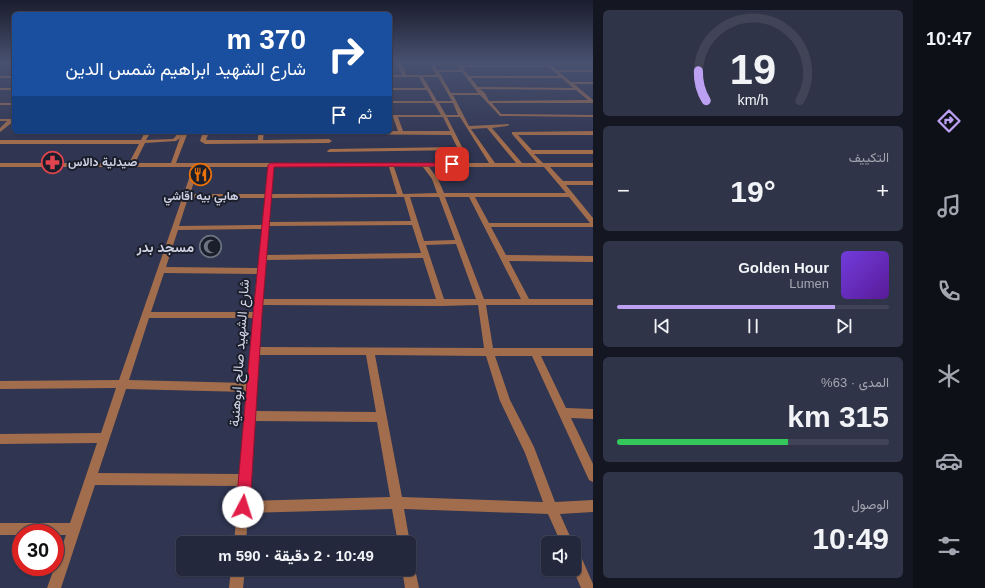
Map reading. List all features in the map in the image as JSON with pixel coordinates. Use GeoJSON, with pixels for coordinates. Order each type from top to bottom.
{"type":"FeatureCollection","features":[{"type":"Feature","properties":{"kind":"street"},"geometry":{"type":"LineString","coordinates":[[330,151],[446,151],[461,148],[429,90]]}},
{"type":"Feature","properties":{"kind":"street"},"geometry":{"type":"LineString","coordinates":[[448,90],[469,128],[493,165]]}},
{"type":"Feature","properties":{"kind":"street"},"geometry":{"type":"LineString","coordinates":[[480,90],[530,152],[560,182],[593,222]]}},
{"type":"Feature","properties":{"kind":"street"},"geometry":{"type":"LineString","coordinates":[[579,90],[592,102]]}},
{"type":"Feature","properties":{"kind":"street"},"geometry":{"type":"LineString","coordinates":[[450,94],[483,94]]}},
{"type":"Feature","properties":{"kind":"street"},"geometry":{"type":"LineString","coordinates":[[585,95],[593,95]]}},
{"type":"Feature","properties":{"kind":"street"},"geometry":{"type":"LineString","coordinates":[[392,102],[455,102]]}},
{"type":"Feature","properties":{"kind":"street"},"geometry":{"type":"LineString","coordinates":[[488,102],[592,102]]}},
{"type":"Feature","properties":{"kind":"street"},"geometry":{"type":"LineString","coordinates":[[0,104],[12,104]]}},
{"type":"Feature","properties":{"kind":"street"},"geometry":{"type":"LineString","coordinates":[[401,133],[392,116],[462,116]]}},
{"type":"Feature","properties":{"kind":"street"},"geometry":{"type":"LineString","coordinates":[[500,116],[593,116]]}},
{"type":"Feature","properties":{"kind":"street"},"geometry":{"type":"LineString","coordinates":[[0,120],[12,121]]}},
{"type":"Feature","properties":{"kind":"street"},"geometry":{"type":"LineString","coordinates":[[0,131],[7,124],[12,122]]}},
{"type":"Feature","properties":{"kind":"street"},"geometry":{"type":"LineString","coordinates":[[469,128],[507,125]]}},
{"type":"Feature","properties":{"kind":"street"},"geometry":{"type":"LineString","coordinates":[[488,126],[520,165]]}},
{"type":"Feature","properties":{"kind":"street"},"geometry":{"type":"LineString","coordinates":[[392,133],[454,133]]}},
{"type":"Feature","properties":{"kind":"street"},"geometry":{"type":"LineString","coordinates":[[514,133],[593,133]]}},
{"type":"Feature","properties":{"kind":"street"},"geometry":{"type":"LineString","coordinates":[[131,165],[147,134]]}},
{"type":"Feature","properties":{"kind":"street"},"geometry":{"type":"LineString","coordinates":[[0,142],[143,142],[174,140],[178,134]]}},
{"type":"Feature","properties":{"kind":"street"},"geometry":{"type":"LineString","coordinates":[[173,165],[184,134]]}},
{"type":"Feature","properties":{"kind":"street"},"geometry":{"type":"LineString","coordinates":[[206,134],[204,141],[206,142],[329,141]]}},
{"type":"Feature","properties":{"kind":"street"},"geometry":{"type":"LineString","coordinates":[[260,141],[261,134]]}},
{"type":"Feature","properties":{"kind":"street"},"geometry":{"type":"LineString","coordinates":[[328,134],[332,165]]}},
{"type":"Feature","properties":{"kind":"street"},"geometry":{"type":"LineString","coordinates":[[395,151],[399,165]]}},
{"type":"Feature","properties":{"kind":"street"},"geometry":{"type":"LineString","coordinates":[[446,151],[452,164]]}},
{"type":"Feature","properties":{"kind":"street"},"geometry":{"type":"LineString","coordinates":[[530,152],[593,152]]}},
{"type":"Feature","properties":{"kind":"street"},"geometry":{"type":"LineString","coordinates":[[0,165],[593,165]]}},
{"type":"Feature","properties":{"kind":"street","name":"شارع الشهيد صالح ابوهنية"},"geometry":{"type":"LineString","coordinates":[[241,536],[258,302],[271,165]]}},
{"type":"Feature","properties":{"kind":"street"},"geometry":{"type":"LineString","coordinates":[[391,165],[416,223],[441,303]]}},
{"type":"Feature","properties":{"kind":"street"},"geometry":{"type":"LineString","coordinates":[[426,165],[434,179],[482,303],[488,352],[505,401],[530,451],[551,508],[565,536]]}},
{"type":"Feature","properties":{"kind":"street"},"geometry":{"type":"LineString","coordinates":[[54,588],[196,166]]}},
{"type":"Feature","properties":{"kind":"street"},"geometry":{"type":"LineString","coordinates":[[560,182],[593,183]]}},
{"type":"Feature","properties":{"kind":"street"},"geometry":{"type":"LineString","coordinates":[[186,196],[570,194]]}},
{"type":"Feature","properties":{"kind":"street"},"geometry":{"type":"LineString","coordinates":[[471,195],[527,302]]}},
{"type":"Feature","properties":{"kind":"street"},"geometry":{"type":"LineString","coordinates":[[583,209],[593,209]]}},
{"type":"Feature","properties":{"kind":"street"},"geometry":{"type":"LineString","coordinates":[[175,228],[416,223]]}},
{"type":"Feature","properties":{"kind":"street"},"geometry":{"type":"LineString","coordinates":[[487,225],[593,225]]}},
{"type":"Feature","properties":{"kind":"street"},"geometry":{"type":"LineString","coordinates":[[422,243],[458,242]]}},
{"type":"Feature","properties":{"kind":"street"},"geometry":{"type":"LineString","coordinates":[[262,258],[426,255]]}},
{"type":"Feature","properties":{"kind":"street"},"geometry":{"type":"LineString","coordinates":[[504,258],[593,259]]}},
{"type":"Feature","properties":{"kind":"street"},"geometry":{"type":"LineString","coordinates":[[160,270],[261,271]]}},
{"type":"Feature","properties":{"kind":"street"},"geometry":{"type":"LineString","coordinates":[[258,302],[593,302]]}},
{"type":"Feature","properties":{"kind":"street"},"geometry":{"type":"LineString","coordinates":[[146,315],[257,315]]}},
{"type":"Feature","properties":{"kind":"street"},"geometry":{"type":"LineString","coordinates":[[254,351],[593,352]]}},
{"type":"Feature","properties":{"kind":"street"},"geometry":{"type":"LineString","coordinates":[[370,352],[403,536]]}},
{"type":"Feature","properties":{"kind":"street"},"geometry":{"type":"LineString","coordinates":[[535,352],[593,476]]}},
{"type":"Feature","properties":{"kind":"street"},"geometry":{"type":"LineString","coordinates":[[0,384],[122,384],[252,388]]}},
{"type":"Feature","properties":{"kind":"street"},"geometry":{"type":"LineString","coordinates":[[564,413],[593,414]]}},
{"type":"Feature","properties":{"kind":"street"},"geometry":{"type":"LineString","coordinates":[[250,416],[382,417]]}},
{"type":"Feature","properties":{"kind":"street"},"geometry":{"type":"LineString","coordinates":[[0,439],[104,438]]}},
{"type":"Feature","properties":{"kind":"street"},"geometry":{"type":"LineString","coordinates":[[90,479],[245,480]]}},
{"type":"Feature","properties":{"kind":"street"},"geometry":{"type":"LineString","coordinates":[[243,507],[397,503],[551,508],[593,506]]}},
{"type":"Feature","properties":{"kind":"street"},"geometry":{"type":"LineString","coordinates":[[0,529],[74,528]]}},
{"type":"Feature","properties":{"kind":"street"},"geometry":{"type":"LineString","coordinates":[[581,572],[588,588]]}},
{"type":"Feature","properties":{"kind":"street"},"geometry":{"type":"LineString","coordinates":[[236,588],[237,576]]}},
{"type":"Feature","properties":{"kind":"street"},"geometry":{"type":"LineString","coordinates":[[410,576],[412,588]]}},
{"type":"Feature","properties":{"kind":"place","name":"صيدلية دالاس"},"geometry":{"type":"Point","coordinates":[52,162]}},
{"type":"Feature","properties":{"kind":"place","name":"هابي بيه اقاشي"},"geometry":{"type":"Point","coordinates":[201,175]}},
{"type":"Feature","properties":{"kind":"place","name":"مسجد بدر"},"geometry":{"type":"Point","coordinates":[210,247]}},
{"type":"Feature","properties":{"kind":"route"},"geometry":{"type":"LineString","coordinates":[[243,507],[257,315],[271,165],[452,164]]}}]}
